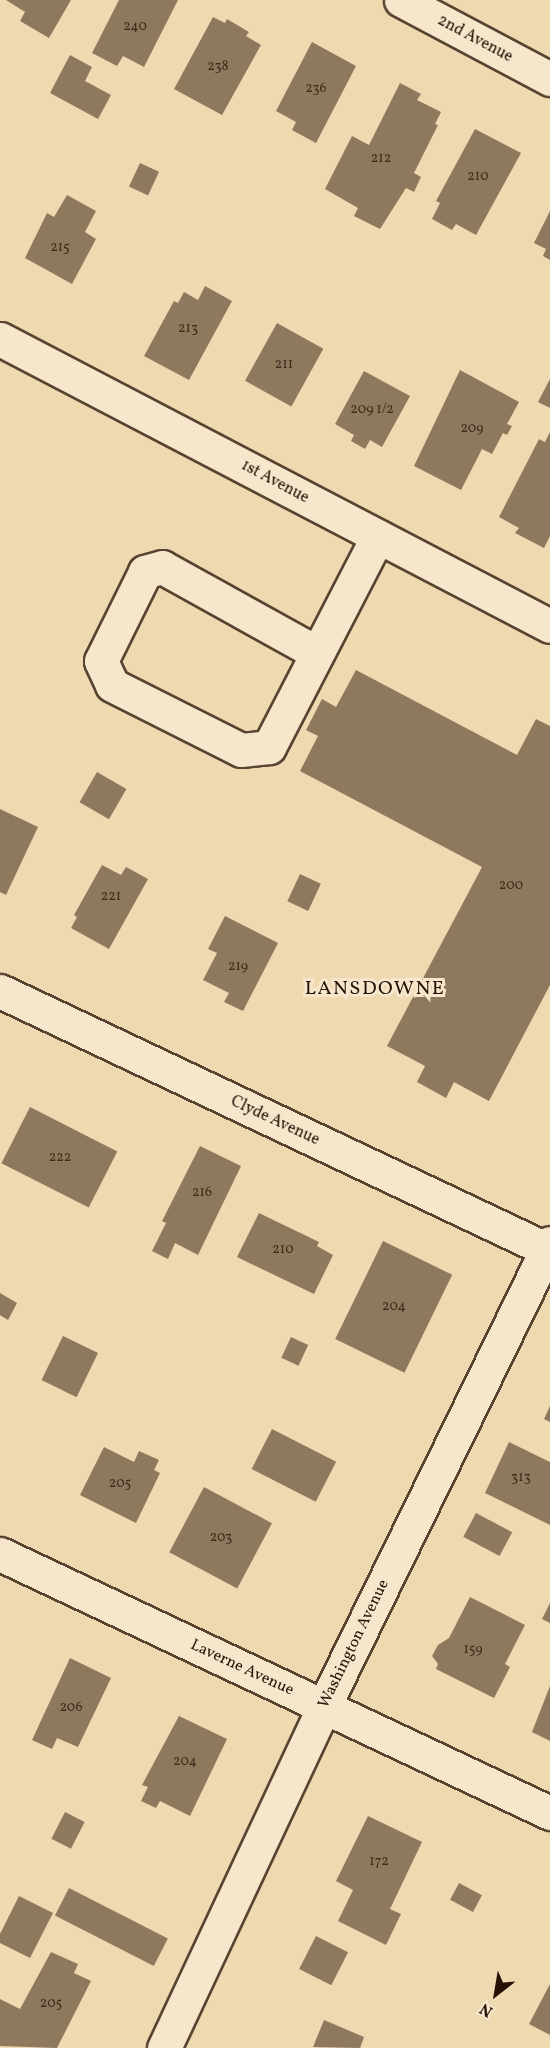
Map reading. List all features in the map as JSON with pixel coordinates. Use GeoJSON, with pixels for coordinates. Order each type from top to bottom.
{"type":"FeatureCollection","features":[{"type":"Feature","properties":{"kind":"street","name":"2nd Avenue"},"geometry":{"type":"LineString","coordinates":[[400,0],[550,79]]}},
{"type":"Feature","properties":{"kind":"street","name":"1st Avenue"},"geometry":{"type":"LineString","coordinates":[[0,339],[550,626]]}},
{"type":"Feature","properties":{"kind":"street"},"geometry":{"type":"LineString","coordinates":[[317,652],[162,567],[145,572],[101,661],[112,686],[241,750],[269,747],[378,536]]}},
{"type":"Feature","properties":{"kind":"street","name":"Clyde Avenue"},"geometry":{"type":"LineString","coordinates":[[0,991],[549,1248]]}},
{"type":"Feature","properties":{"kind":"street","name":"Washington Avenue"},"geometry":{"type":"LineString","coordinates":[[164,2048],[324,1706],[549,1248]]}},
{"type":"Feature","properties":{"kind":"street","name":"Laverne Avenue"},"geometry":{"type":"LineString","coordinates":[[0,1554],[550,1813]]}},
{"type":"Feature","properties":{"kind":"building"},"geometry":{"type":"Polygon","coordinates":[[[6,0],[71,0],[49,38],[20,21],[25,12],[6,0]]]}},
{"type":"Feature","properties":{"kind":"building"},"geometry":{"type":"Polygon","coordinates":[[[119,0],[178,0],[144,67],[123,56],[117,66],[92,53],[119,0]]]}},
{"type":"Feature","properties":{"kind":"building"},"geometry":{"type":"Polygon","coordinates":[[[213,17],[225,23],[227,19],[249,32],[246,36],[261,45],[222,115],[174,89],[213,17]]]}},
{"type":"Feature","properties":{"kind":"building"},"geometry":{"type":"Polygon","coordinates":[[[312,42],[356,66],[316,143],[292,130],[296,122],[276,111],[312,42]]]}},
{"type":"Feature","properties":{"kind":"building"},"geometry":{"type":"Polygon","coordinates":[[[70,55],[92,67],[85,81],[111,95],[98,119],[50,93],[70,55]]]}},
{"type":"Feature","properties":{"kind":"building"},"geometry":{"type":"Polygon","coordinates":[[[400,83],[421,94],[417,100],[441,112],[435,124],[438,125],[414,173],[421,177],[414,192],[406,188],[380,229],[354,216],[358,208],[325,189],[352,136],[369,145],[400,83]]]}},
{"type":"Feature","properties":{"kind":"building"},"geometry":{"type":"Polygon","coordinates":[[[475,129],[521,153],[476,235],[456,224],[452,230],[432,219],[440,203],[436,201],[475,129]]]}},
{"type":"Feature","properties":{"kind":"building"},"geometry":{"type":"Polygon","coordinates":[[[140,163],[159,172],[148,195],[129,187],[140,163]]]}},
{"type":"Feature","properties":{"kind":"building"},"geometry":{"type":"Polygon","coordinates":[[[67,195],[96,211],[85,232],[96,239],[72,284],[25,258],[47,213],[54,217],[67,195]]]}},
{"type":"Feature","properties":{"kind":"building"},"geometry":{"type":"Polygon","coordinates":[[[550,211],[550,260],[543,256],[546,249],[534,243],[550,211]]]}},
{"type":"Feature","properties":{"kind":"building"},"geometry":{"type":"Polygon","coordinates":[[[205,286],[232,301],[189,380],[144,356],[174,301],[178,303],[184,292],[198,300],[205,286]]]}},
{"type":"Feature","properties":{"kind":"building"},"geometry":{"type":"Polygon","coordinates":[[[277,323],[323,349],[291,406],[245,381],[277,323]]]}},
{"type":"Feature","properties":{"kind":"building"},"geometry":{"type":"Polygon","coordinates":[[[460,370],[519,402],[507,424],[512,426],[507,435],[503,433],[492,454],[482,449],[461,490],[414,466],[460,370]]]}},
{"type":"Feature","properties":{"kind":"building"},"geometry":{"type":"Polygon","coordinates":[[[364,371],[410,396],[382,447],[370,440],[365,449],[351,441],[354,435],[335,424],[364,371]]]}},
{"type":"Feature","properties":{"kind":"building"},"geometry":{"type":"Polygon","coordinates":[[[550,379],[550,408],[538,402],[550,379]]]}},
{"type":"Feature","properties":{"kind":"building"},"geometry":{"type":"Polygon","coordinates":[[[550,432],[550,536],[544,548],[515,533],[519,528],[499,517],[539,439],[545,442],[550,432]]]}},
{"type":"Feature","properties":{"kind":"building"},"geometry":{"type":"Polygon","coordinates":[[[356,670],[517,755],[536,719],[550,726],[550,985],[489,1101],[454,1082],[446,1098],[417,1082],[425,1066],[387,1046],[482,867],[300,771],[318,736],[306,730],[322,699],[336,707],[356,670]]]}},
{"type":"Feature","properties":{"kind":"building"},"geometry":{"type":"Polygon","coordinates":[[[97,772],[126,789],[109,819],[80,802],[97,772]]]}},
{"type":"Feature","properties":{"kind":"building"},"geometry":{"type":"Polygon","coordinates":[[[0,809],[38,827],[6,895],[0,892],[0,809]]]}},
{"type":"Feature","properties":{"kind":"building"},"geometry":{"type":"Polygon","coordinates":[[[102,865],[121,875],[126,867],[148,879],[109,949],[71,928],[77,917],[74,915],[102,865]]]}},
{"type":"Feature","properties":{"kind":"building"},"geometry":{"type":"Polygon","coordinates":[[[300,874],[321,884],[308,911],[287,901],[300,874]]]}},
{"type":"Feature","properties":{"kind":"building"},"geometry":{"type":"Polygon","coordinates":[[[225,916],[278,943],[243,1011],[224,1002],[229,993],[203,980],[217,953],[208,949],[225,916]]]}},
{"type":"Feature","properties":{"kind":"building"},"geometry":{"type":"Polygon","coordinates":[[[30,1107],[117,1151],[89,1208],[1,1163],[30,1107]]]}},
{"type":"Feature","properties":{"kind":"building"},"geometry":{"type":"Polygon","coordinates":[[[200,1146],[241,1166],[198,1255],[175,1243],[168,1259],[152,1251],[166,1223],[162,1221],[200,1146]]]}},
{"type":"Feature","properties":{"kind":"building"},"geometry":{"type":"Polygon","coordinates":[[[259,1213],[319,1242],[317,1246],[333,1255],[314,1294],[237,1257],[259,1213]]]}},
{"type":"Feature","properties":{"kind":"building"},"geometry":{"type":"Polygon","coordinates":[[[383,1241],[452,1275],[404,1373],[335,1339],[383,1241]]]}},
{"type":"Feature","properties":{"kind":"building"},"geometry":{"type":"Polygon","coordinates":[[[0,1293],[17,1303],[8,1320],[0,1315],[0,1293]]]}},
{"type":"Feature","properties":{"kind":"building"},"geometry":{"type":"Polygon","coordinates":[[[63,1336],[98,1353],[77,1397],[42,1380],[63,1336]]]}},
{"type":"Feature","properties":{"kind":"building"},"geometry":{"type":"Polygon","coordinates":[[[291,1337],[308,1345],[298,1366],[281,1358],[291,1337]]]}},
{"type":"Feature","properties":{"kind":"building"},"geometry":{"type":"Polygon","coordinates":[[[550,1406],[550,1422],[544,1419],[550,1406]]]}},
{"type":"Feature","properties":{"kind":"building"},"geometry":{"type":"Polygon","coordinates":[[[272,1429],[336,1462],[316,1502],[252,1469],[272,1429]]]}},
{"type":"Feature","properties":{"kind":"building"},"geometry":{"type":"Polygon","coordinates":[[[509,1442],[550,1462],[550,1525],[485,1493],[509,1442]]]}},
{"type":"Feature","properties":{"kind":"building"},"geometry":{"type":"Polygon","coordinates":[[[104,1447],[134,1462],[139,1451],[159,1460],[154,1470],[160,1473],[136,1523],[80,1495],[104,1447]]]}},
{"type":"Feature","properties":{"kind":"building"},"geometry":{"type":"Polygon","coordinates":[[[204,1487],[272,1523],[237,1588],[169,1552],[204,1487]]]}},
{"type":"Feature","properties":{"kind":"building"},"geometry":{"type":"Polygon","coordinates":[[[476,1513],[512,1532],[500,1556],[463,1537],[476,1513]]]}},
{"type":"Feature","properties":{"kind":"building"},"geometry":{"type":"Polygon","coordinates":[[[470,1597],[525,1625],[505,1664],[510,1667],[494,1698],[436,1669],[438,1664],[432,1656],[438,1645],[449,1638],[470,1597]]]}},
{"type":"Feature","properties":{"kind":"building"},"geometry":{"type":"Polygon","coordinates":[[[550,1603],[550,1623],[542,1619],[550,1603]]]}},
{"type":"Feature","properties":{"kind":"building"},"geometry":{"type":"Polygon","coordinates":[[[70,1658],[111,1678],[78,1747],[57,1738],[52,1749],[32,1740],[70,1658]]]}},
{"type":"Feature","properties":{"kind":"building"},"geometry":{"type":"Polygon","coordinates":[[[550,1686],[550,1741],[532,1732],[550,1686]]]}},
{"type":"Feature","properties":{"kind":"building"},"geometry":{"type":"Polygon","coordinates":[[[179,1716],[227,1739],[190,1816],[160,1801],[156,1808],[141,1801],[148,1787],[142,1785],[179,1716]]]}},
{"type":"Feature","properties":{"kind":"building"},"geometry":{"type":"Polygon","coordinates":[[[65,1812],[85,1822],[71,1849],[51,1839],[65,1812]]]}},
{"type":"Feature","properties":{"kind":"building"},"geometry":{"type":"Polygon","coordinates":[[[368,1816],[422,1842],[390,1909],[401,1914],[386,1945],[338,1921],[353,1890],[336,1881],[368,1816]]]}},
{"type":"Feature","properties":{"kind":"building"},"geometry":{"type":"Polygon","coordinates":[[[459,1883],[482,1895],[473,1912],[450,1900],[459,1883]]]}},
{"type":"Feature","properties":{"kind":"building"},"geometry":{"type":"Polygon","coordinates":[[[69,1888],[168,1938],[154,1966],[55,1916],[69,1888]]]}},
{"type":"Feature","properties":{"kind":"building"},"geometry":{"type":"Polygon","coordinates":[[[19,1896],[53,1913],[30,1958],[0,1943],[0,1934],[19,1896]]]}},
{"type":"Feature","properties":{"kind":"building"},"geometry":{"type":"Polygon","coordinates":[[[316,1936],[348,1952],[331,1985],[299,1969],[316,1936]]]}},
{"type":"Feature","properties":{"kind":"building"},"geometry":{"type":"Polygon","coordinates":[[[51,1952],[78,1964],[74,1973],[91,1981],[57,2048],[0,2046],[0,1999],[20,2009],[51,1952]]]}},
{"type":"Feature","properties":{"kind":"building"},"geometry":{"type":"Polygon","coordinates":[[[550,1984],[550,2035],[529,2024],[550,1984]]]}},
{"type":"Feature","properties":{"kind":"building"},"geometry":{"type":"Polygon","coordinates":[[[324,2020],[364,2037],[360,2048],[313,2047],[324,2020]]]}},
{"type":"Feature","properties":{"kind":"district","name":"LANSDOWNE"},"geometry":{"type":"Point","coordinates":[375,989]}}]}
